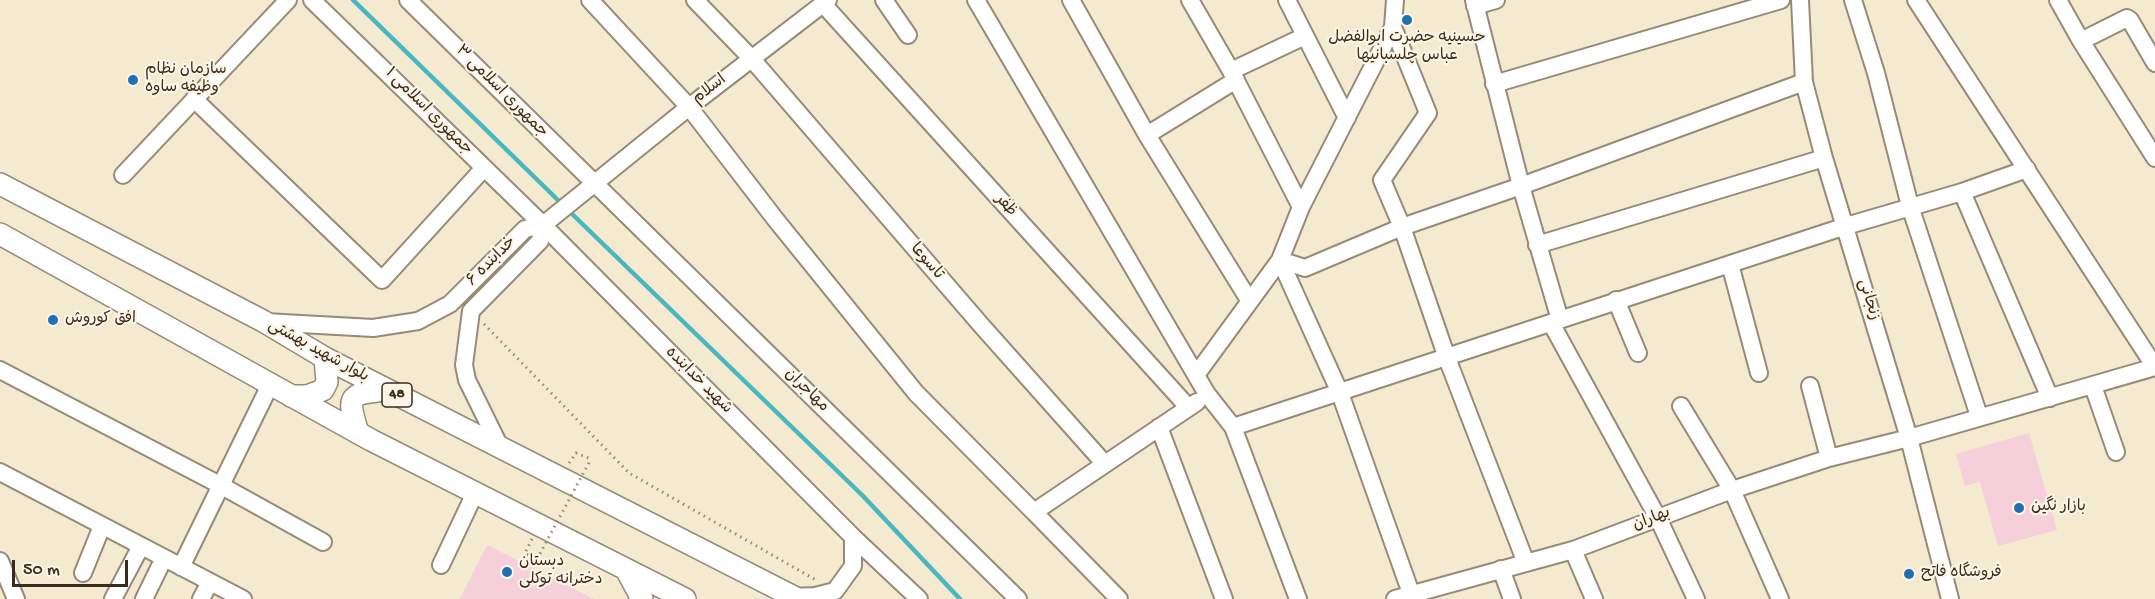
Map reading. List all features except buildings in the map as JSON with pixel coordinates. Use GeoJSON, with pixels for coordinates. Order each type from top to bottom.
{"type":"FeatureCollection","features":[{"type":"Feature","properties":{"kind":"main road","name":"بلوار شهید بهشتی"},"geometry":{"type":"LineString","coordinates":[[0,184],[263,321],[325,358],[386,390],[795,598]]}},
{"type":"Feature","properties":{"kind":"main road"},"geometry":{"type":"LineString","coordinates":[[3,240],[358,434],[685,599]]}},
{"type":"Feature","properties":{"kind":"main road"},"geometry":{"type":"LineString","coordinates":[[291,396],[307,396],[323,390],[327,382],[325,358]]}},
{"type":"Feature","properties":{"kind":"main road"},"geometry":{"type":"LineString","coordinates":[[358,434],[351,407],[353,399],[361,392],[386,390]]}},
{"type":"Feature","properties":{"kind":"main road"},"geometry":{"type":"LineString","coordinates":[[627,571],[642,599]]}},
{"type":"Feature","properties":{"kind":"street"},"geometry":{"type":"LineString","coordinates":[[123,175],[288,0]]}},
{"type":"Feature","properties":{"kind":"street","name":"جمهوری اسلامی ۱"},"geometry":{"type":"LineString","coordinates":[[312,0],[543,225]]}},
{"type":"Feature","properties":{"kind":"street","name":"جمهوری اسلامی ۳"},"geometry":{"type":"LineString","coordinates":[[408,0],[594,183]]}},
{"type":"Feature","properties":{"kind":"street"},"geometry":{"type":"LineString","coordinates":[[590,0],[689,107],[776,220],[916,393],[1119,599]]}},
{"type":"Feature","properties":{"kind":"street","name":"تاسوعا"},"geometry":{"type":"LineString","coordinates":[[695,0],[751,58],[981,326],[1104,463]]}},
{"type":"Feature","properties":{"kind":"street"},"geometry":{"type":"LineString","coordinates":[[884,0],[908,35]]}},
{"type":"Feature","properties":{"kind":"street"},"geometry":{"type":"LineString","coordinates":[[976,0],[1207,394],[1233,427],[1298,599]]}},
{"type":"Feature","properties":{"kind":"street"},"geometry":{"type":"LineString","coordinates":[[1071,0],[1147,135],[1248,300]]}},
{"type":"Feature","properties":{"kind":"street"},"geometry":{"type":"LineString","coordinates":[[1190,0],[1233,76],[1301,207]]}},
{"type":"Feature","properties":{"kind":"street"},"geometry":{"type":"LineString","coordinates":[[1287,0],[1347,118]]}},
{"type":"Feature","properties":{"kind":"street"},"geometry":{"type":"LineString","coordinates":[[1196,375],[1248,300],[1280,260],[1301,207],[1393,27],[1395,0]]}},
{"type":"Feature","properties":{"kind":"street"},"geometry":{"type":"LineString","coordinates":[[1496,0],[1474,3],[1556,322],[1658,518],[1696,599]]}},
{"type":"Feature","properties":{"kind":"street"},"geometry":{"type":"LineString","coordinates":[[1494,84],[1781,0]]}},
{"type":"Feature","properties":{"kind":"street","name":"زنجانی"},"geometry":{"type":"LineString","coordinates":[[1800,0],[1804,82],[1824,158],[1910,438],[1950,599]]}},
{"type":"Feature","properties":{"kind":"street"},"geometry":{"type":"LineString","coordinates":[[1853,0],[1876,73],[1910,206],[1979,417]]}},
{"type":"Feature","properties":{"kind":"street"},"geometry":{"type":"LineString","coordinates":[[1916,0],[2155,367]]}},
{"type":"Feature","properties":{"kind":"street"},"geometry":{"type":"LineString","coordinates":[[2058,0],[2155,158]]}},
{"type":"Feature","properties":{"kind":"street","name":"اسلام"},"geometry":{"type":"LineString","coordinates":[[543,225],[689,107],[825,2]]}},
{"type":"Feature","properties":{"kind":"street","name":"ظفر"},"geometry":{"type":"LineString","coordinates":[[825,2],[1188,407]]}},
{"type":"Feature","properties":{"kind":"street"},"geometry":{"type":"LineString","coordinates":[[2081,40],[2127,18],[2155,63]]}},
{"type":"Feature","properties":{"kind":"street"},"geometry":{"type":"LineString","coordinates":[[1393,27],[1428,113],[1382,180],[1402,227],[1447,358],[1526,562]]}},
{"type":"Feature","properties":{"kind":"street"},"geometry":{"type":"LineString","coordinates":[[1147,135],[1233,76],[1305,36]]}},
{"type":"Feature","properties":{"kind":"street"},"geometry":{"type":"LineString","coordinates":[[1280,260],[1305,268],[1402,227],[1521,186],[1804,82]]}},
{"type":"Feature","properties":{"kind":"street"},"geometry":{"type":"LineString","coordinates":[[194,99],[382,280],[484,168]]}},
{"type":"Feature","properties":{"kind":"street"},"geometry":{"type":"LineString","coordinates":[[1537,245],[1824,158]]}},
{"type":"Feature","properties":{"kind":"street"},"geometry":{"type":"LineString","coordinates":[[1233,427],[1846,225],[1962,192],[2027,169]]}},
{"type":"Feature","properties":{"kind":"street","name":"مهاجران"},"geometry":{"type":"LineString","coordinates":[[594,183],[1018,599]]}},
{"type":"Feature","properties":{"kind":"street"},"geometry":{"type":"LineString","coordinates":[[1962,192],[2050,398]]}},
{"type":"Feature","properties":{"kind":"street","name":"خدابنده ۶"},"geometry":{"type":"LineString","coordinates":[[263,321],[373,328],[417,321],[450,304],[525,229],[543,225],[540,241],[471,311],[464,365],[467,380],[501,447]]}},
{"type":"Feature","properties":{"kind":"street","name":"شهید خدابنده"},"geometry":{"type":"LineString","coordinates":[[543,225],[853,537],[919,599]]}},
{"type":"Feature","properties":{"kind":"street"},"geometry":{"type":"LineString","coordinates":[[1280,260],[1340,393],[1412,597]]}},
{"type":"Feature","properties":{"kind":"street"},"geometry":{"type":"LineString","coordinates":[[1730,264],[1759,373]]}},
{"type":"Feature","properties":{"kind":"street"},"geometry":{"type":"LineString","coordinates":[[1616,300],[1638,353]]}},
{"type":"Feature","properties":{"kind":"street","name":"بهاران"},"geometry":{"type":"LineString","coordinates":[[1395,599],[1412,597],[1501,569],[1573,550],[1732,490],[1829,458],[1910,438],[2155,367]]}},
{"type":"Feature","properties":{"kind":"street"},"geometry":{"type":"LineString","coordinates":[[0,370],[220,485],[323,542]]}},
{"type":"Feature","properties":{"kind":"street"},"geometry":{"type":"LineString","coordinates":[[181,567],[270,385]]}},
{"type":"Feature","properties":{"kind":"street"},"geometry":{"type":"LineString","coordinates":[[2092,386],[2115,452]]}},
{"type":"Feature","properties":{"kind":"street"},"geometry":{"type":"LineString","coordinates":[[1810,387],[1829,458]]}},
{"type":"Feature","properties":{"kind":"street"},"geometry":{"type":"LineString","coordinates":[[1034,512],[1207,394]]}},
{"type":"Feature","properties":{"kind":"street"},"geometry":{"type":"LineString","coordinates":[[1681,406],[1732,490],[1780,599]]}},
{"type":"Feature","properties":{"kind":"street"},"geometry":{"type":"LineString","coordinates":[[1159,427],[1224,599]]}},
{"type":"Feature","properties":{"kind":"street"},"geometry":{"type":"LineString","coordinates":[[0,472],[243,599]]}},
{"type":"Feature","properties":{"kind":"street"},"geometry":{"type":"LineString","coordinates":[[441,565],[475,493]]}},
{"type":"Feature","properties":{"kind":"street"},"geometry":{"type":"LineString","coordinates":[[84,573],[102,526]]}},
{"type":"Feature","properties":{"kind":"street"},"geometry":{"type":"LineString","coordinates":[[795,598],[836,591],[853,566],[853,537]]}},
{"type":"Feature","properties":{"kind":"street"},"geometry":{"type":"LineString","coordinates":[[113,599],[141,546]]}},
{"type":"Feature","properties":{"kind":"street"},"geometry":{"type":"LineString","coordinates":[[1573,550],[1594,599]]}},
{"type":"Feature","properties":{"kind":"street"},"geometry":{"type":"LineString","coordinates":[[144,599],[164,558]]}},
{"type":"Feature","properties":{"kind":"street"},"geometry":{"type":"LineString","coordinates":[[0,563],[16,599]]}},
{"type":"Feature","properties":{"kind":"street"},"geometry":{"type":"LineString","coordinates":[[1501,569],[1512,599]]}},
{"type":"Feature","properties":{"kind":"street"},"geometry":{"type":"LineString","coordinates":[[201,599],[210,582]]}},
{"type":"Feature","properties":{"kind":"path"},"geometry":{"type":"LineString","coordinates":[[471,311],[629,473],[836,591]]}},
{"type":"Feature","properties":{"kind":"path"},"geometry":{"type":"LineString","coordinates":[[525,553],[537,559],[591,459],[576,453]]}},
{"type":"Feature","properties":{"kind":"shaded area","name":"بازار نگین"},"geometry":{"type":"Polygon","coordinates":[[[2029,433],[2057,530],[1998,546],[1980,482],[1965,486],[1956,454],[2029,433]]]}},
{"type":"Feature","properties":{"kind":"shaded area","name":"دبستان دخترانه توکلی"},"geometry":{"type":"Polygon","coordinates":[[[487,545],[594,599],[460,599],[487,545]]]}},
{"type":"Feature","properties":{"kind":"waterway"},"geometry":{"type":"LineString","coordinates":[[353,0],[562,204]]}},
{"type":"Feature","properties":{"kind":"waterway"},"geometry":{"type":"LineString","coordinates":[[568,210],[863,496],[960,599]]}},
{"type":"Feature","properties":{"kind":"place","name":"حسینیه حضرت ابوالفضل عباس چلسبانیها"},"geometry":{"type":"Point","coordinates":[1407,20]}},
{"type":"Feature","properties":{"kind":"place","name":"سازمان نظام وظیفه ساوه"},"geometry":{"type":"Point","coordinates":[133,80]}},
{"type":"Feature","properties":{"kind":"place","name":"افق کوروش"},"geometry":{"type":"Point","coordinates":[53,320]}},
{"type":"Feature","properties":{"kind":"place","name":"بازار نگین"},"geometry":{"type":"Point","coordinates":[2019,508]}},
{"type":"Feature","properties":{"kind":"place","name":"دبستان دخترانه توکلی"},"geometry":{"type":"Point","coordinates":[507,572]}},
{"type":"Feature","properties":{"kind":"place","name":"فروشگاه فاتح"},"geometry":{"type":"Point","coordinates":[1909,574]}}]}
